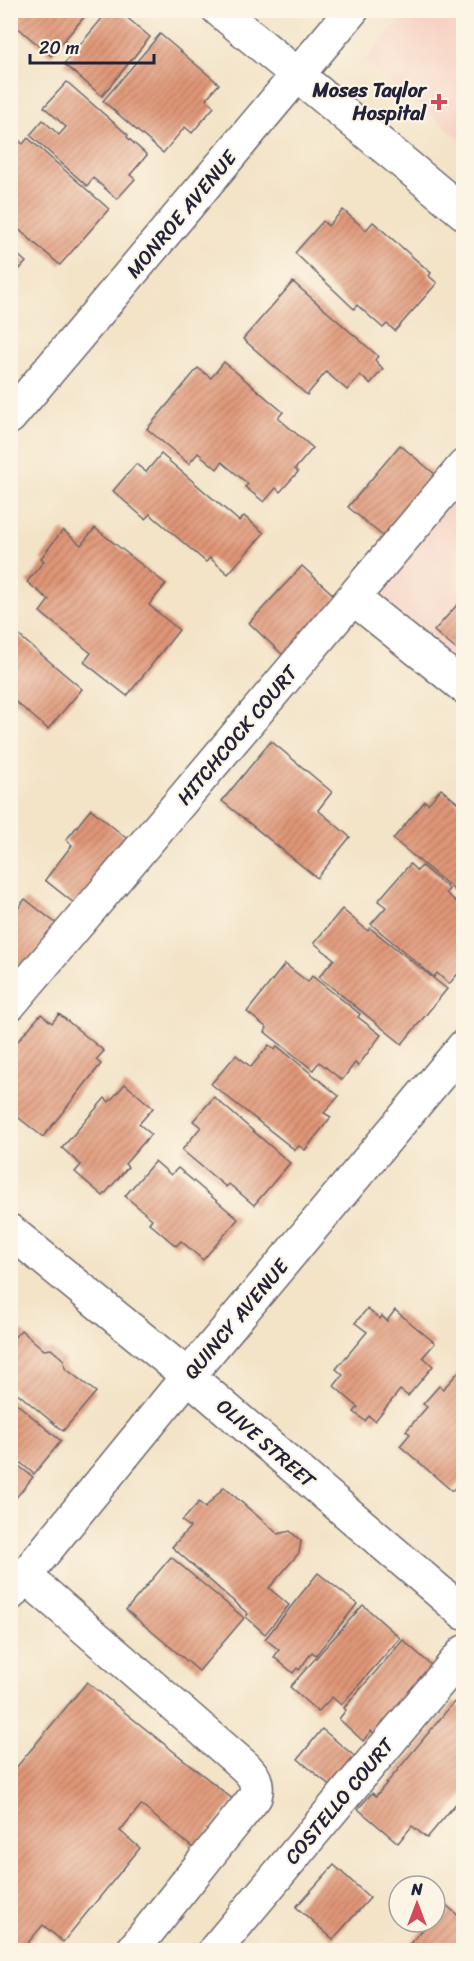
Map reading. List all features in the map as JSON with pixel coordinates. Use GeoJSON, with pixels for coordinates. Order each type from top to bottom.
{"type":"FeatureCollection","features":[{"type":"Feature","properties":{"kind":"street"},"geometry":{"type":"LineString","coordinates":[[219,10],[464,213]]}},
{"type":"Feature","properties":{"kind":"street","name":"MONROE AVENUE"},"geometry":{"type":"LineString","coordinates":[[10,417],[352,10]]}},
{"type":"Feature","properties":{"kind":"street","name":"HITCHCOCK COURT"},"geometry":{"type":"LineString","coordinates":[[10,1004],[464,466]]}},
{"type":"Feature","properties":{"kind":"street"},"geometry":{"type":"LineString","coordinates":[[353,598],[464,687]]}},
{"type":"Feature","properties":{"kind":"street","name":"QUINCY AVENUE"},"geometry":{"type":"LineString","coordinates":[[18,1585],[188,1376],[464,1046]]}},
{"type":"Feature","properties":{"kind":"street","name":"OLIVE STREET"},"geometry":{"type":"LineString","coordinates":[[10,1231],[188,1376],[464,1613]]}},
{"type":"Feature","properties":{"kind":"street"},"geometry":{"type":"LineString","coordinates":[[18,1585],[243,1765],[256,1780],[258,1787],[255,1797],[133,1950]]}},
{"type":"Feature","properties":{"kind":"street","name":"COSTELLO COURT"},"geometry":{"type":"LineString","coordinates":[[215,1950],[464,1652]]}},
{"type":"Feature","properties":{"kind":"shaded area","name":"Moses Taylor Hospital"},"geometry":{"type":"Polygon","coordinates":[[[407,11],[463,11],[463,141],[364,62],[407,11]]]}},
{"type":"Feature","properties":{"kind":"shaded area"},"geometry":{"type":"Polygon","coordinates":[[[463,479],[463,677],[365,598],[463,479]]]}},
{"type":"Feature","properties":{"kind":"building"},"geometry":{"type":"Polygon","coordinates":[[[10,10],[90,10],[51,56],[10,21],[10,10]]]}},
{"type":"Feature","properties":{"kind":"building"},"geometry":{"type":"Polygon","coordinates":[[[109,10],[118,10],[150,37],[102,96],[64,64],[109,10]]]}},
{"type":"Feature","properties":{"kind":"building"},"geometry":{"type":"Polygon","coordinates":[[[160,34],[219,84],[206,99],[214,107],[192,133],[185,127],[163,153],[103,101],[160,34]]]}},
{"type":"Feature","properties":{"kind":"building"},"geometry":{"type":"Polygon","coordinates":[[[67,82],[128,135],[127,137],[147,155],[130,175],[135,179],[117,199],[93,178],[87,186],[30,135],[43,120],[59,135],[66,127],[44,107],[67,82]]]}},
{"type":"Feature","properties":{"kind":"building"},"geometry":{"type":"Polygon","coordinates":[[[10,133],[23,144],[28,138],[109,209],[60,265],[10,222],[10,133]]]}},
{"type":"Feature","properties":{"kind":"building"},"geometry":{"type":"Polygon","coordinates":[[[343,210],[366,230],[373,222],[431,273],[429,276],[437,283],[395,331],[387,324],[383,328],[357,305],[354,309],[295,253],[323,221],[328,226],[343,210]]]}},
{"type":"Feature","properties":{"kind":"building"},"geometry":{"type":"Polygon","coordinates":[[[10,248],[26,262],[10,280],[10,248]]]}},
{"type":"Feature","properties":{"kind":"building"},"geometry":{"type":"Polygon","coordinates":[[[293,282],[378,356],[375,360],[383,369],[370,384],[360,375],[347,390],[326,372],[307,395],[243,339],[293,282]]]}},
{"type":"Feature","properties":{"kind":"building"},"geometry":{"type":"Polygon","coordinates":[[[224,362],[283,412],[278,418],[313,448],[295,469],[298,472],[280,492],[276,488],[264,502],[245,487],[248,484],[222,462],[217,469],[198,453],[189,464],[147,429],[198,368],[211,378],[224,362]]]}},
{"type":"Feature","properties":{"kind":"building"},"geometry":{"type":"Polygon","coordinates":[[[400,445],[436,475],[385,538],[348,507],[400,445]]]}},
{"type":"Feature","properties":{"kind":"building"},"geometry":{"type":"Polygon","coordinates":[[[161,454],[239,521],[244,516],[264,533],[228,574],[210,558],[206,562],[150,514],[145,519],[113,491],[136,464],[146,472],[161,454]]]}},
{"type":"Feature","properties":{"kind":"building"},"geometry":{"type":"Polygon","coordinates":[[[95,528],[166,584],[149,605],[179,630],[127,696],[84,662],[91,653],[40,612],[49,600],[27,582],[44,561],[41,558],[63,530],[81,545],[95,528]]]}},
{"type":"Feature","properties":{"kind":"building"},"geometry":{"type":"Polygon","coordinates":[[[302,566],[337,598],[285,657],[249,623],[302,566]]]}},
{"type":"Feature","properties":{"kind":"building"},"geometry":{"type":"Polygon","coordinates":[[[464,597],[464,656],[434,631],[464,597]]]}},
{"type":"Feature","properties":{"kind":"building"},"geometry":{"type":"Polygon","coordinates":[[[10,628],[82,689],[48,729],[10,697],[10,628]]]}},
{"type":"Feature","properties":{"kind":"building"},"geometry":{"type":"Polygon","coordinates":[[[271,741],[332,792],[318,810],[350,837],[317,878],[222,801],[271,741]]]}},
{"type":"Feature","properties":{"kind":"building"},"geometry":{"type":"Polygon","coordinates":[[[441,789],[464,808],[464,898],[393,839],[425,801],[428,804],[441,789]]]}},
{"type":"Feature","properties":{"kind":"building"},"geometry":{"type":"Polygon","coordinates":[[[91,809],[136,846],[84,911],[45,880],[72,845],[66,840],[91,809]]]}},
{"type":"Feature","properties":{"kind":"building"},"geometry":{"type":"Polygon","coordinates":[[[410,864],[417,871],[422,866],[449,889],[446,893],[464,908],[464,967],[449,984],[437,973],[434,977],[371,924],[386,907],[378,901],[410,864]]]}},
{"type":"Feature","properties":{"kind":"building"},"geometry":{"type":"Polygon","coordinates":[[[25,899],[58,925],[10,989],[10,913],[13,915],[25,899]]]}},
{"type":"Feature","properties":{"kind":"building"},"geometry":{"type":"Polygon","coordinates":[[[342,909],[368,931],[370,928],[447,989],[402,1044],[319,977],[334,959],[314,943],[342,909]]]}},
{"type":"Feature","properties":{"kind":"building"},"geometry":{"type":"Polygon","coordinates":[[[285,964],[308,982],[312,976],[360,1014],[358,1017],[381,1035],[358,1066],[355,1063],[342,1080],[319,1062],[313,1070],[265,1032],[267,1028],[247,1012],[285,964]]]}},
{"type":"Feature","properties":{"kind":"building"},"geometry":{"type":"Polygon","coordinates":[[[41,1014],[52,1023],[59,1014],[104,1051],[96,1060],[101,1064],[43,1137],[10,1111],[10,1050],[41,1014]]]}},
{"type":"Feature","properties":{"kind":"building"},"geometry":{"type":"Polygon","coordinates":[[[269,1045],[275,1050],[277,1046],[339,1096],[324,1113],[331,1117],[305,1150],[299,1146],[295,1150],[211,1084],[236,1055],[251,1067],[269,1045]]]}},
{"type":"Feature","properties":{"kind":"building"},"geometry":{"type":"Polygon","coordinates":[[[125,1084],[153,1108],[139,1124],[151,1134],[125,1164],[128,1167],[103,1196],[75,1172],[81,1165],[62,1148],[105,1098],[109,1102],[125,1084]]]}},
{"type":"Feature","properties":{"kind":"building"},"geometry":{"type":"Polygon","coordinates":[[[214,1097],[290,1163],[254,1205],[229,1184],[226,1187],[182,1150],[201,1127],[193,1121],[214,1097]]]}},
{"type":"Feature","properties":{"kind":"building"},"geometry":{"type":"Polygon","coordinates":[[[155,1161],[171,1175],[178,1168],[238,1219],[203,1260],[181,1241],[176,1246],[149,1223],[152,1219],[125,1196],[155,1161]]]}},
{"type":"Feature","properties":{"kind":"building"},"geometry":{"type":"Polygon","coordinates":[[[367,1309],[380,1319],[382,1316],[387,1321],[395,1310],[435,1343],[423,1357],[433,1366],[408,1396],[400,1390],[375,1421],[369,1416],[365,1421],[354,1412],[358,1407],[334,1386],[343,1375],[336,1369],[367,1332],[355,1323],[367,1309]]]}},
{"type":"Feature","properties":{"kind":"building"},"geometry":{"type":"Polygon","coordinates":[[[21,1330],[44,1350],[51,1349],[64,1360],[65,1368],[96,1392],[63,1431],[10,1387],[10,1342],[21,1330]]]}},
{"type":"Feature","properties":{"kind":"building"},"geometry":{"type":"Polygon","coordinates":[[[464,1366],[464,1477],[452,1491],[400,1446],[410,1434],[406,1431],[427,1407],[423,1404],[439,1386],[443,1389],[464,1366]]]}},
{"type":"Feature","properties":{"kind":"building"},"geometry":{"type":"Polygon","coordinates":[[[10,1398],[61,1441],[34,1474],[10,1454],[10,1398]]]}},
{"type":"Feature","properties":{"kind":"building"},"geometry":{"type":"Polygon","coordinates":[[[10,1459],[33,1477],[10,1505],[10,1459]]]}},
{"type":"Feature","properties":{"kind":"building"},"geometry":{"type":"Polygon","coordinates":[[[224,1487],[278,1534],[290,1531],[301,1541],[299,1553],[269,1588],[289,1605],[265,1634],[246,1617],[248,1614],[172,1547],[190,1527],[182,1521],[199,1502],[205,1508],[224,1487]]]}},
{"type":"Feature","properties":{"kind":"building"},"geometry":{"type":"Polygon","coordinates":[[[171,1557],[244,1618],[199,1671],[126,1610],[171,1557]]]}},
{"type":"Feature","properties":{"kind":"building"},"geometry":{"type":"Polygon","coordinates":[[[318,1573],[357,1604],[316,1655],[312,1652],[299,1670],[297,1668],[293,1673],[274,1657],[279,1650],[265,1639],[318,1573]]]}},
{"type":"Feature","properties":{"kind":"building"},"geometry":{"type":"Polygon","coordinates":[[[363,1605],[400,1638],[341,1705],[332,1697],[318,1712],[290,1687],[363,1605]]]}},
{"type":"Feature","properties":{"kind":"building"},"geometry":{"type":"Polygon","coordinates":[[[403,1640],[440,1673],[381,1739],[371,1731],[363,1741],[339,1719],[346,1710],[344,1708],[403,1640]]]}},
{"type":"Feature","properties":{"kind":"building"},"geometry":{"type":"Polygon","coordinates":[[[87,1682],[234,1800],[194,1849],[141,1805],[120,1831],[140,1848],[63,1942],[43,1925],[26,1945],[33,1950],[10,1950],[10,1769],[12,1767],[15,1769],[87,1682]]]}},
{"type":"Feature","properties":{"kind":"building"},"geometry":{"type":"Polygon","coordinates":[[[454,1702],[464,1710],[464,1794],[427,1838],[412,1826],[398,1843],[358,1809],[372,1793],[376,1796],[454,1702]]]}},
{"type":"Feature","properties":{"kind":"building"},"geometry":{"type":"Polygon","coordinates":[[[322,1729],[358,1759],[334,1789],[298,1759],[322,1729]]]}},
{"type":"Feature","properties":{"kind":"building"},"geometry":{"type":"Polygon","coordinates":[[[334,1865],[370,1898],[333,1939],[296,1907],[334,1865]]]}},
{"type":"Feature","properties":{"kind":"building"},"geometry":{"type":"Polygon","coordinates":[[[447,1906],[464,1921],[464,1950],[404,1950],[419,1934],[447,1934],[447,1906]]]}},
{"type":"Feature","properties":{"kind":"place","name":"Moses Taylor Hospital"},"geometry":{"type":"Point","coordinates":[439,102]}}]}
